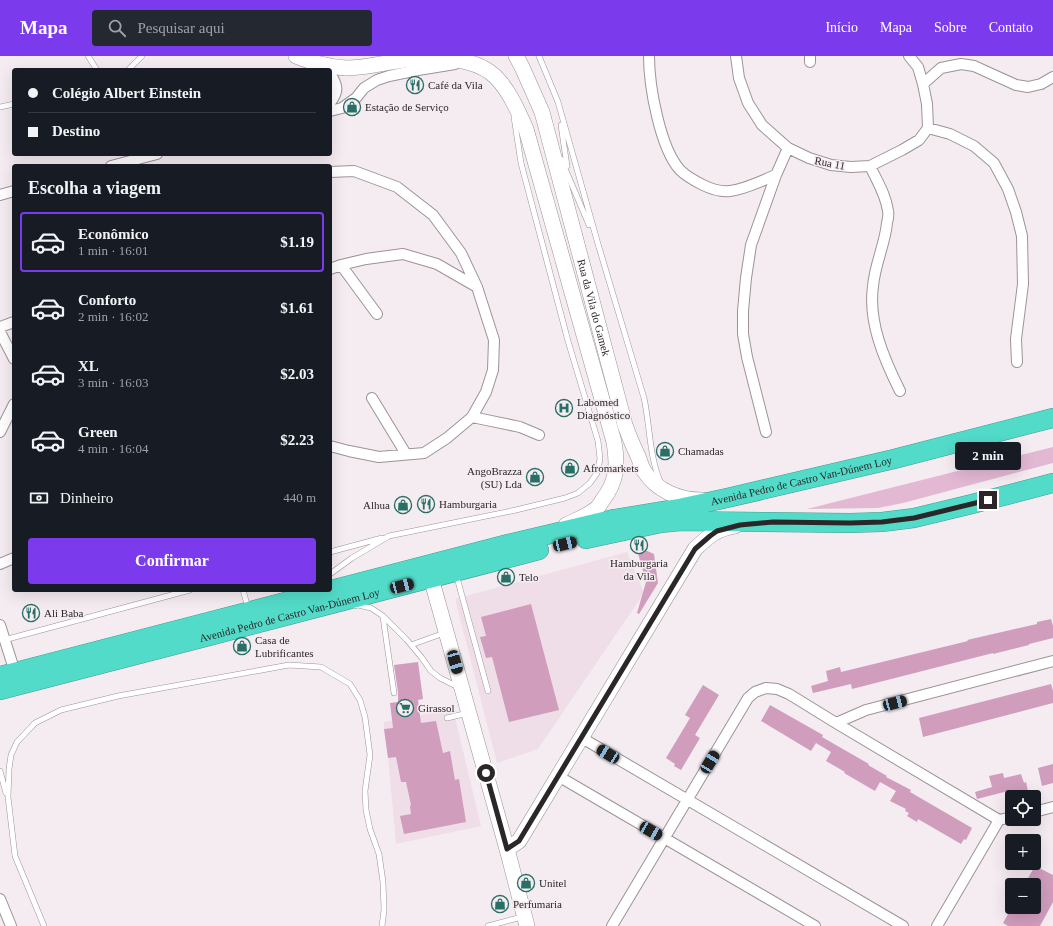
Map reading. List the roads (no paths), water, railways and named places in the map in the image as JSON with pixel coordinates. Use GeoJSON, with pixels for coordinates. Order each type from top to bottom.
{"type":"FeatureCollection","features":[{"type":"Feature","properties":{"kind":"highway","name":"Avenida Pedro de Castro Van-Dúnem Loy"},"geometry":{"type":"LineString","coordinates":[[332,589],[544,534],[614,519],[681,508],[727,498],[894,459],[1053,418]]}},
{"type":"Feature","properties":{"kind":"highway","name":"Avenida Pedro de Castro Van-Dúnem Loy"},"geometry":{"type":"LineString","coordinates":[[0,690],[550,547],[661,523],[694,521],[882,522],[914,518],[1053,483]]}},
{"type":"Feature","properties":{"kind":"highway","name":"Avenida Pedro de Castro Van-Dúnem Loy"},"geometry":{"type":"LineString","coordinates":[[7,674],[322,592]]}},
{"type":"Feature","properties":{"kind":"main road","name":"Rua da Vila do Gamek"},"geometry":{"type":"LineString","coordinates":[[296,56],[325,68]]}},
{"type":"Feature","properties":{"kind":"main road","name":"Rua da Vila do Gamek"},"geometry":{"type":"LineString","coordinates":[[516,56],[542,112],[577,249],[625,425],[643,470],[666,492],[675,496],[687,499],[707,500],[727,498]]}},
{"type":"Feature","properties":{"kind":"main road","name":"Rua da Vila do Gamek"},"geometry":{"type":"LineString","coordinates":[[332,69],[370,67],[424,57],[477,59],[481,66],[492,73],[501,82],[516,107],[526,129],[614,442],[616,458],[615,478],[612,487],[597,508],[586,516],[544,534]]}},
{"type":"Feature","properties":{"kind":"main road"},"geometry":{"type":"LineString","coordinates":[[507,849],[519,841],[695,549],[717,531],[740,525],[773,522]]}},
{"type":"Feature","properties":{"kind":"main road"},"geometry":{"type":"LineString","coordinates":[[431,578],[526,921]]}},
{"type":"Feature","properties":{"kind":"street"},"geometry":{"type":"LineString","coordinates":[[649,56],[649,70],[653,99],[663,138],[680,170],[693,180],[712,189],[729,191],[758,183],[776,175]]}},
{"type":"Feature","properties":{"kind":"street","name":"Rua 11"},"geometry":{"type":"LineString","coordinates":[[736,56],[739,78],[748,103],[762,125],[788,148],[809,158],[831,165],[870,166],[919,140],[928,128]]}},
{"type":"Feature","properties":{"kind":"street"},"geometry":{"type":"LineString","coordinates":[[908,56],[918,67],[923,84],[927,104],[928,128],[950,134],[974,146],[994,163],[1008,189],[1022,236],[1023,284],[1016,339],[1017,362]]}},
{"type":"Feature","properties":{"kind":"street"},"geometry":{"type":"LineString","coordinates":[[332,110],[342,108],[356,98],[364,88],[377,80],[389,76],[477,59]]}},
{"type":"Feature","properties":{"kind":"street"},"geometry":{"type":"LineString","coordinates":[[923,84],[940,68],[961,64],[974,66],[1016,85],[1028,87],[1041,84],[1053,77]]}},
{"type":"Feature","properties":{"kind":"street"},"geometry":{"type":"LineString","coordinates":[[332,76],[338,89],[332,100]]}},
{"type":"Feature","properties":{"kind":"street"},"geometry":{"type":"LineString","coordinates":[[766,432],[747,357],[743,334],[743,311],[751,246],[776,175],[788,148]]}},
{"type":"Feature","properties":{"kind":"street"},"geometry":{"type":"LineString","coordinates":[[119,164],[149,156]]}},
{"type":"Feature","properties":{"kind":"street"},"geometry":{"type":"LineString","coordinates":[[870,166],[885,196],[888,213],[886,232],[872,286],[872,308],[876,329],[886,362],[900,391]]}},
{"type":"Feature","properties":{"kind":"street"},"geometry":{"type":"LineString","coordinates":[[332,172],[354,171],[397,187],[433,215],[461,253],[477,287],[494,340],[493,370],[486,392],[472,417],[447,438],[424,453],[379,457],[332,447]]}},
{"type":"Feature","properties":{"kind":"street"},"geometry":{"type":"LineString","coordinates":[[0,195],[12,192]]}},
{"type":"Feature","properties":{"kind":"street"},"geometry":{"type":"LineString","coordinates":[[332,269],[341,265],[366,259],[403,254],[437,264],[477,287]]}},
{"type":"Feature","properties":{"kind":"street"},"geometry":{"type":"LineString","coordinates":[[341,265],[377,314]]}},
{"type":"Feature","properties":{"kind":"street"},"geometry":{"type":"LineString","coordinates":[[0,327],[12,323]]}},
{"type":"Feature","properties":{"kind":"street"},"geometry":{"type":"LineString","coordinates":[[0,332],[12,355]]}},
{"type":"Feature","properties":{"kind":"street"},"geometry":{"type":"LineString","coordinates":[[372,398],[406,454]]}},
{"type":"Feature","properties":{"kind":"street"},"geometry":{"type":"LineString","coordinates":[[0,432],[12,408]]}},
{"type":"Feature","properties":{"kind":"street"},"geometry":{"type":"LineString","coordinates":[[472,417],[520,427],[539,435]]}},
{"type":"Feature","properties":{"kind":"street"},"geometry":{"type":"LineString","coordinates":[[0,564],[12,559]]}},
{"type":"Feature","properties":{"kind":"street"},"geometry":{"type":"LineString","coordinates":[[0,625],[7,674]]}},
{"type":"Feature","properties":{"kind":"street"},"geometry":{"type":"LineString","coordinates":[[836,723],[866,710],[1053,660]]}},
{"type":"Feature","properties":{"kind":"street"},"geometry":{"type":"LineString","coordinates":[[612,926],[748,698],[755,692],[766,688],[777,689],[789,694],[999,820],[1005,819]]}},
{"type":"Feature","properties":{"kind":"street"},"geometry":{"type":"LineString","coordinates":[[582,738],[903,926]]}},
{"type":"Feature","properties":{"kind":"street"},"geometry":{"type":"LineString","coordinates":[[558,776],[815,926]]}},
{"type":"Feature","properties":{"kind":"street"},"geometry":{"type":"LineString","coordinates":[[1041,810],[1053,807]]}},
{"type":"Feature","properties":{"kind":"street"},"geometry":{"type":"LineString","coordinates":[[937,926],[999,820]]}},
{"type":"Feature","properties":{"kind":"street"},"geometry":{"type":"LineString","coordinates":[[0,899],[11,926]]}},
{"type":"Feature","properties":{"kind":"lane"},"geometry":{"type":"LineString","coordinates":[[88,56],[95,68]]}},
{"type":"Feature","properties":{"kind":"lane"},"geometry":{"type":"LineString","coordinates":[[130,68],[142,56]]}},
{"type":"Feature","properties":{"kind":"lane"},"geometry":{"type":"LineString","coordinates":[[539,56],[559,107],[644,398],[656,472],[666,492]]}},
{"type":"Feature","properties":{"kind":"lane","name":"Rua da Vila do Gamek"},"geometry":{"type":"LineString","coordinates":[[388,536],[516,510],[565,498],[578,493],[590,483],[597,473],[600,459],[598,441],[568,341],[521,163],[514,117],[507,93]]}},
{"type":"Feature","properties":{"kind":"lane"},"geometry":{"type":"LineString","coordinates":[[0,107],[12,104]]}},
{"type":"Feature","properties":{"kind":"lane"},"geometry":{"type":"LineString","coordinates":[[559,107],[577,249]]}},
{"type":"Feature","properties":{"kind":"lane"},"geometry":{"type":"LineString","coordinates":[[542,112],[598,244]]}},
{"type":"Feature","properties":{"kind":"lane"},"geometry":{"type":"LineString","coordinates":[[332,551],[388,536]]}},
{"type":"Feature","properties":{"kind":"lane"},"geometry":{"type":"LineString","coordinates":[[332,573],[352,558],[388,536]]}},
{"type":"Feature","properties":{"kind":"lane"},"geometry":{"type":"LineString","coordinates":[[455,572],[488,691]]}},
{"type":"Feature","properties":{"kind":"lane"},"geometry":{"type":"LineString","coordinates":[[2,640],[182,592]]}},
{"type":"Feature","properties":{"kind":"lane"},"geometry":{"type":"LineString","coordinates":[[244,592],[249,611]]}},
{"type":"Feature","properties":{"kind":"lane"},"geometry":{"type":"LineString","coordinates":[[268,606],[294,593]]}},
{"type":"Feature","properties":{"kind":"lane"},"geometry":{"type":"LineString","coordinates":[[350,606],[371,608],[383,616],[411,645],[431,671],[440,678],[458,687],[463,692]]}},
{"type":"Feature","properties":{"kind":"lane"},"geometry":{"type":"LineString","coordinates":[[296,613],[342,608]]}},
{"type":"Feature","properties":{"kind":"lane"},"geometry":{"type":"LineString","coordinates":[[383,616],[394,693]]}},
{"type":"Feature","properties":{"kind":"lane"},"geometry":{"type":"LineString","coordinates":[[411,645],[446,632]]}},
{"type":"Feature","properties":{"kind":"lane"},"geometry":{"type":"LineString","coordinates":[[44,926],[15,856],[8,797],[9,769],[17,742],[35,723],[62,710],[118,696],[289,665],[321,667],[350,684],[360,700],[365,717],[370,755],[365,791],[366,810],[378,854],[383,882],[384,910],[382,926]]}},
{"type":"Feature","properties":{"kind":"lane"},"geometry":{"type":"LineString","coordinates":[[447,718],[469,713]]}},
{"type":"Feature","properties":{"kind":"lane"},"geometry":{"type":"LineString","coordinates":[[0,771],[8,797]]}},
{"type":"Feature","properties":{"kind":"lane"},"geometry":{"type":"LineString","coordinates":[[488,926],[526,921]]}},
{"type":"Feature","properties":{"kind":"place","name":"Café da Vila"},"geometry":{"type":"Point","coordinates":[415,85]}},
{"type":"Feature","properties":{"kind":"place","name":"Estação de Serviço"},"geometry":{"type":"Point","coordinates":[352,107]}},
{"type":"Feature","properties":{"kind":"place","name":"Labomed Diagnóstico"},"geometry":{"type":"Point","coordinates":[564,408]}},
{"type":"Feature","properties":{"kind":"place","name":"Chamadas"},"geometry":{"type":"Point","coordinates":[665,451]}},
{"type":"Feature","properties":{"kind":"place","name":"Afromarkets"},"geometry":{"type":"Point","coordinates":[570,468]}},
{"type":"Feature","properties":{"kind":"place","name":"AngoBrazza (SU) Lda"},"geometry":{"type":"Point","coordinates":[535,477]}},
{"type":"Feature","properties":{"kind":"place","name":"Hamburgaria"},"geometry":{"type":"Point","coordinates":[426,504]}},
{"type":"Feature","properties":{"kind":"place","name":"Alhua"},"geometry":{"type":"Point","coordinates":[403,505]}},
{"type":"Feature","properties":{"kind":"place","name":"Hamburgaria da Vila"},"geometry":{"type":"Point","coordinates":[639,545]}},
{"type":"Feature","properties":{"kind":"place","name":"Telo"},"geometry":{"type":"Point","coordinates":[506,577]}},
{"type":"Feature","properties":{"kind":"place","name":"Ali Baba"},"geometry":{"type":"Point","coordinates":[31,613]}},
{"type":"Feature","properties":{"kind":"place","name":"Casa de Lubrificantes"},"geometry":{"type":"Point","coordinates":[242,646]}},
{"type":"Feature","properties":{"kind":"place","name":"Girassol"},"geometry":{"type":"Point","coordinates":[405,708]}},
{"type":"Feature","properties":{"kind":"place","name":"Unitel"},"geometry":{"type":"Point","coordinates":[526,883]}},
{"type":"Feature","properties":{"kind":"place","name":"Perfumaria"},"geometry":{"type":"Point","coordinates":[500,904]}}]}
